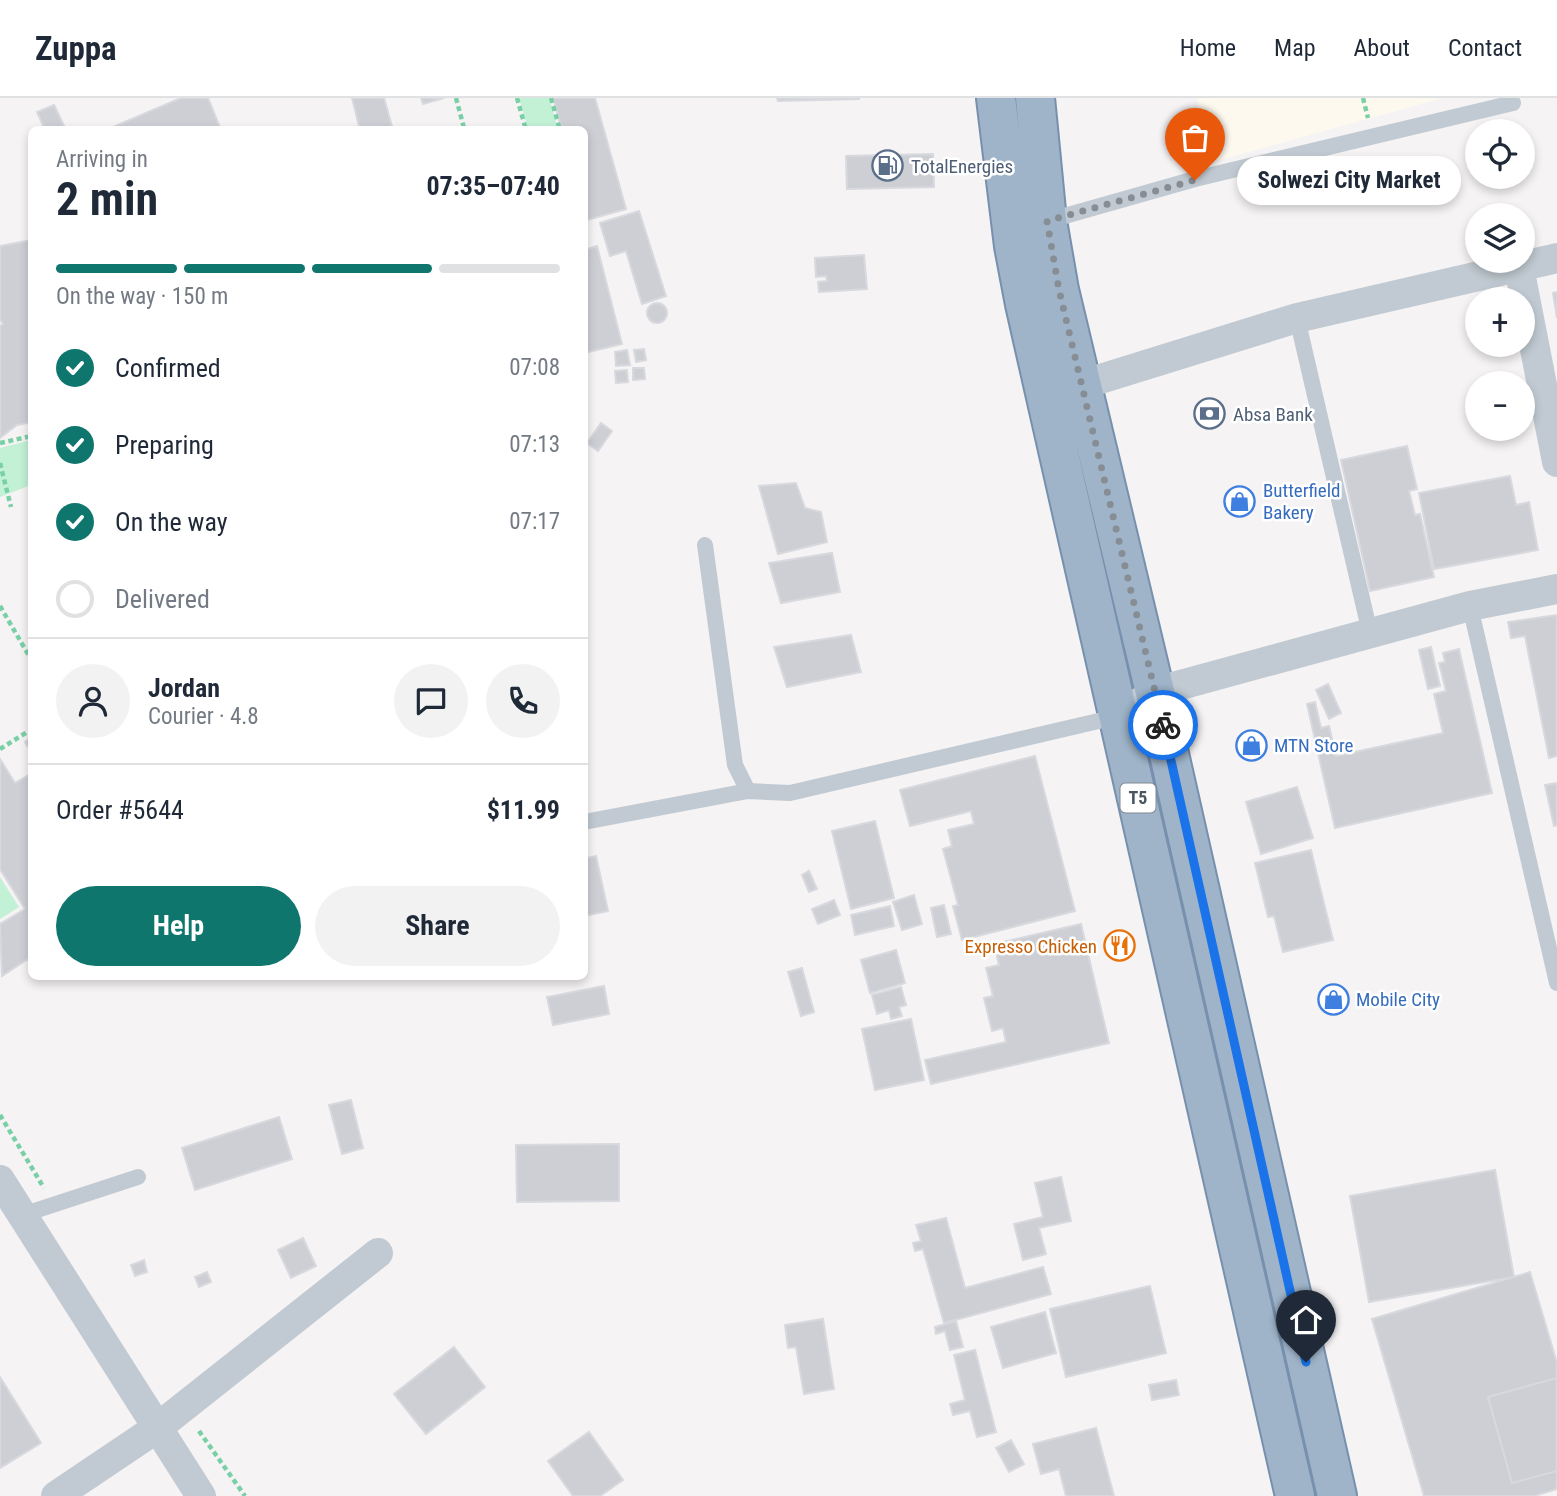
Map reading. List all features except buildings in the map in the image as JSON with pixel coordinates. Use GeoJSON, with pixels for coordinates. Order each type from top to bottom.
{"type":"FeatureCollection","features":[{"type":"Feature","properties":{"kind":"highway","name":"T5"},"geometry":{"type":"LineString","coordinates":[[996,98],[1014,246],[1025,304],[1295,1496]]}},
{"type":"Feature","properties":{"kind":"highway","name":"T5"},"geometry":{"type":"LineString","coordinates":[[1035,98],[1047,221],[1059,290],[1156,692],[1337,1496]]}},
{"type":"Feature","properties":{"kind":"street"},"geometry":{"type":"LineString","coordinates":[[1535,263],[1557,258]]}},
{"type":"Feature","properties":{"kind":"street"},"geometry":{"type":"LineString","coordinates":[[1081,385],[1297,318],[1493,273]]}},
{"type":"Feature","properties":{"kind":"street"},"geometry":{"type":"LineString","coordinates":[[1520,273],[1557,462]]}},
{"type":"Feature","properties":{"kind":"street"},"geometry":{"type":"LineString","coordinates":[[1120,716],[1156,692],[1470,606],[1557,589]]}},
{"type":"Feature","properties":{"kind":"street"},"geometry":{"type":"LineString","coordinates":[[0,1180],[201,1496]]}},
{"type":"Feature","properties":{"kind":"street"},"geometry":{"type":"LineString","coordinates":[[56,1496],[157,1428],[378,1253]]}},
{"type":"Feature","properties":{"kind":"lane"},"geometry":{"type":"LineString","coordinates":[[1047,221],[1195,180],[1513,103]]}},
{"type":"Feature","properties":{"kind":"lane"},"geometry":{"type":"LineString","coordinates":[[1297,318],[1370,634]]}},
{"type":"Feature","properties":{"kind":"lane"},"geometry":{"type":"LineString","coordinates":[[705,545],[735,765],[748,791]]}},
{"type":"Feature","properties":{"kind":"lane"},"geometry":{"type":"LineString","coordinates":[[1470,606],[1557,983]]}},
{"type":"Feature","properties":{"kind":"lane"},"geometry":{"type":"LineString","coordinates":[[588,821],[748,791],[790,793],[1120,716]]}},
{"type":"Feature","properties":{"kind":"lane"},"geometry":{"type":"LineString","coordinates":[[22,1214],[138,1177]]}},
{"type":"Feature","properties":{"kind":"path"},"geometry":{"type":"LineString","coordinates":[[456,98],[463,126]]}},
{"type":"Feature","properties":{"kind":"path"},"geometry":{"type":"LineString","coordinates":[[517,98],[525,126]]}},
{"type":"Feature","properties":{"kind":"path"},"geometry":{"type":"LineString","coordinates":[[551,98],[559,126]]}},
{"type":"Feature","properties":{"kind":"path"},"geometry":{"type":"LineString","coordinates":[[0,443],[28,437]]}},
{"type":"Feature","properties":{"kind":"path"},"geometry":{"type":"LineString","coordinates":[[0,463],[11,507]]}},
{"type":"Feature","properties":{"kind":"path"},"geometry":{"type":"LineString","coordinates":[[0,606],[28,654]]}},
{"type":"Feature","properties":{"kind":"path"},"geometry":{"type":"LineString","coordinates":[[0,749],[28,732]]}},
{"type":"Feature","properties":{"kind":"shaded area"},"geometry":{"type":"Polygon","coordinates":[[[1197,98],[1443,98],[1212,162],[1197,98]]]}},
{"type":"Feature","properties":{"kind":"green space"},"geometry":{"type":"Polygon","coordinates":[[[519,98],[549,98],[557,126],[527,126],[519,98]]]}},
{"type":"Feature","properties":{"kind":"green space"},"geometry":{"type":"Polygon","coordinates":[[[28,441],[28,486],[0,497],[0,448],[28,441]]]}},
{"type":"Feature","properties":{"kind":"green space"},"geometry":{"type":"Polygon","coordinates":[[[0,877],[19,907],[0,919],[0,877]]]}},
{"type":"Feature","properties":{"kind":"way so far"},"geometry":{"type":"LineString","coordinates":[[1163,725],[1059,290],[1047,221],[1195,180]]}},
{"type":"Feature","properties":{"kind":"place","name":"TotalEnergies"},"geometry":{"type":"Point","coordinates":[888,166]}},
{"type":"Feature","properties":{"kind":"place","name":"Solwezi City Market"},"geometry":{"type":"Point","coordinates":[1195,180]}},
{"type":"Feature","properties":{"kind":"place","name":"Absa Bank"},"geometry":{"type":"Point","coordinates":[1210,414]}},
{"type":"Feature","properties":{"kind":"place","name":"Butterfield Bakery"},"geometry":{"type":"Point","coordinates":[1240,501]}},
{"type":"Feature","properties":{"kind":"place","name":"MTN Store"},"geometry":{"type":"Point","coordinates":[1251,745]}},
{"type":"Feature","properties":{"kind":"place","name":"Expresso Chicken"},"geometry":{"type":"Point","coordinates":[1120,946]}},
{"type":"Feature","properties":{"kind":"place","name":"Mobile City"},"geometry":{"type":"Point","coordinates":[1333,999]}},
{"type":"Feature","properties":{"kind":"route"},"geometry":{"type":"LineString","coordinates":[[1163,725],[1306,1362]]}}]}
